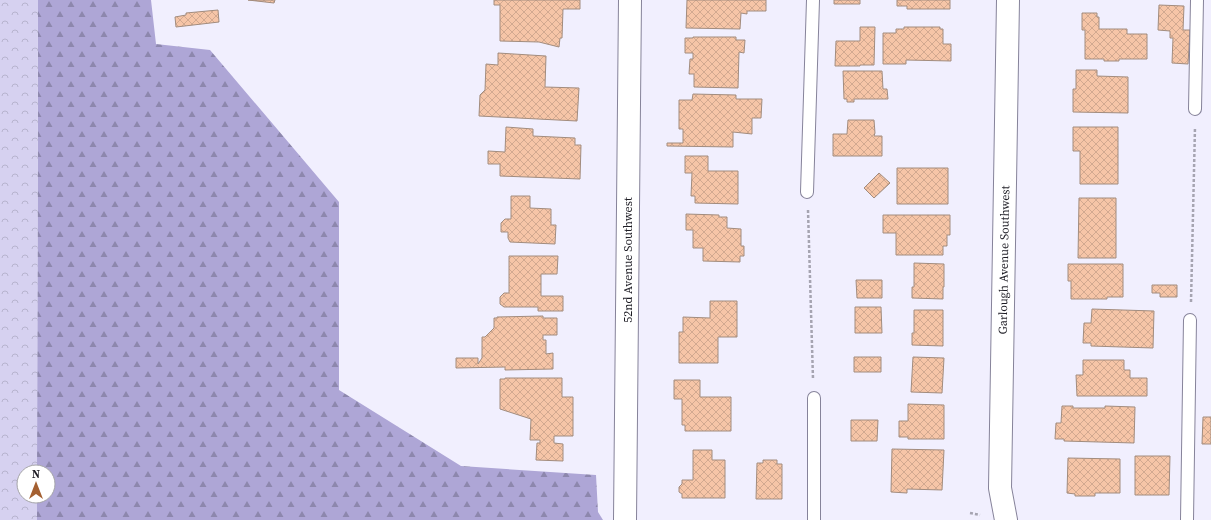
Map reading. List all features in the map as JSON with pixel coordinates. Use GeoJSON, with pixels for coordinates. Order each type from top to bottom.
{"type":"FeatureCollection","features":[{"type":"Feature","properties":{"kind":"street","name":"52nd Avenue Southwest"},"geometry":{"type":"LineString","coordinates":[[625,520],[630,0]]}},
{"type":"Feature","properties":{"kind":"street","name":"Garlough Avenue Southwest"},"geometry":{"type":"LineString","coordinates":[[1006,520],[1000,488],[1008,0]]}},
{"type":"Feature","properties":{"kind":"lane"},"geometry":{"type":"LineString","coordinates":[[808,192],[813,0]]}},
{"type":"Feature","properties":{"kind":"lane"},"geometry":{"type":"LineString","coordinates":[[1195,108],[1197,0]]}},
{"type":"Feature","properties":{"kind":"lane"},"geometry":{"type":"LineString","coordinates":[[1186,520],[1190,320]]}},
{"type":"Feature","properties":{"kind":"lane"},"geometry":{"type":"LineString","coordinates":[[814,398],[814,520]]}},
{"type":"Feature","properties":{"kind":"path"},"geometry":{"type":"LineString","coordinates":[[1190,320],[1195,108]]}},
{"type":"Feature","properties":{"kind":"path"},"geometry":{"type":"LineString","coordinates":[[808,192],[814,398]]}},
{"type":"Feature","properties":{"kind":"green space"},"geometry":{"type":"Polygon","coordinates":[[[0,0],[38,0],[37,464],[16,464],[16,504],[37,504],[37,520],[0,520],[0,0]]]}},
{"type":"Feature","properties":{"kind":"green space"},"geometry":{"type":"Polygon","coordinates":[[[38,0],[151,0],[156,44],[210,50],[339,202],[339,390],[461,466],[596,475],[598,512],[603,520],[37,520],[37,504],[56,504],[56,464],[37,464],[38,0]]]}},
{"type":"Feature","properties":{"kind":"building"},"geometry":{"type":"Polygon","coordinates":[[[248,0],[275,0],[274,3],[248,0]]]}},
{"type":"Feature","properties":{"kind":"building"},"geometry":{"type":"Polygon","coordinates":[[[494,0],[580,0],[580,9],[563,9],[562,38],[560,38],[559,47],[539,42],[500,41],[500,5],[494,5],[494,0]]]}},
{"type":"Feature","properties":{"kind":"building"},"geometry":{"type":"Polygon","coordinates":[[[687,0],[766,0],[766,11],[747,11],[747,14],[741,13],[740,29],[686,28],[687,0]]]}},
{"type":"Feature","properties":{"kind":"building"},"geometry":{"type":"Polygon","coordinates":[[[834,0],[860,0],[860,4],[834,4],[834,0]]]}},
{"type":"Feature","properties":{"kind":"building"},"geometry":{"type":"Polygon","coordinates":[[[897,0],[950,0],[950,9],[907,9],[907,6],[897,6],[897,0]]]}},
{"type":"Feature","properties":{"kind":"building"},"geometry":{"type":"Polygon","coordinates":[[[1159,5],[1184,6],[1183,30],[1190,30],[1188,64],[1172,63],[1173,38],[1170,38],[1170,31],[1158,30],[1159,5]]]}},
{"type":"Feature","properties":{"kind":"building"},"geometry":{"type":"Polygon","coordinates":[[[218,10],[219,22],[176,27],[175,17],[186,15],[186,13],[218,10]]]}},
{"type":"Feature","properties":{"kind":"building"},"geometry":{"type":"Polygon","coordinates":[[[1082,13],[1097,13],[1097,17],[1099,17],[1099,29],[1127,29],[1127,34],[1147,34],[1147,59],[1119,59],[1119,61],[1104,61],[1104,59],[1085,59],[1085,30],[1082,30],[1082,13]]]}},
{"type":"Feature","properties":{"kind":"building"},"geometry":{"type":"Polygon","coordinates":[[[860,27],[875,27],[874,65],[835,66],[836,41],[860,41],[860,27]]]}},
{"type":"Feature","properties":{"kind":"building"},"geometry":{"type":"Polygon","coordinates":[[[904,27],[940,27],[940,29],[943,29],[943,44],[951,44],[951,61],[906,60],[906,64],[883,64],[883,33],[896,33],[896,29],[904,29],[904,27]]]}},
{"type":"Feature","properties":{"kind":"building"},"geometry":{"type":"Polygon","coordinates":[[[736,37],[736,40],[745,40],[744,53],[739,52],[738,88],[694,87],[694,74],[689,74],[690,59],[693,59],[693,53],[685,53],[685,38],[736,37]]]}},
{"type":"Feature","properties":{"kind":"building"},"geometry":{"type":"Polygon","coordinates":[[[498,53],[546,56],[545,87],[579,88],[577,121],[479,116],[480,95],[485,90],[486,64],[498,65],[498,53]]]}},
{"type":"Feature","properties":{"kind":"building"},"geometry":{"type":"Polygon","coordinates":[[[1076,70],[1097,70],[1097,76],[1128,77],[1128,113],[1073,112],[1073,89],[1076,89],[1076,70]]]}},
{"type":"Feature","properties":{"kind":"building"},"geometry":{"type":"Polygon","coordinates":[[[843,71],[882,71],[883,89],[887,89],[888,99],[854,99],[854,102],[847,102],[847,99],[844,99],[843,71]]]}},
{"type":"Feature","properties":{"kind":"building"},"geometry":{"type":"Polygon","coordinates":[[[693,94],[736,95],[736,99],[762,99],[761,118],[752,118],[752,134],[733,132],[733,147],[667,146],[667,143],[683,143],[683,129],[679,129],[679,100],[692,100],[693,94]]]}},
{"type":"Feature","properties":{"kind":"building"},"geometry":{"type":"Polygon","coordinates":[[[848,120],[874,120],[874,136],[882,136],[882,156],[833,156],[833,134],[847,134],[848,120]]]}},
{"type":"Feature","properties":{"kind":"building"},"geometry":{"type":"Polygon","coordinates":[[[506,127],[533,129],[533,136],[575,138],[575,145],[581,145],[580,179],[500,176],[500,164],[488,164],[488,151],[505,152],[506,127]]]}},
{"type":"Feature","properties":{"kind":"building"},"geometry":{"type":"Polygon","coordinates":[[[1073,127],[1118,127],[1118,184],[1080,184],[1080,151],[1073,151],[1073,127]]]}},
{"type":"Feature","properties":{"kind":"building"},"geometry":{"type":"Polygon","coordinates":[[[685,156],[708,156],[708,171],[738,171],[738,204],[695,203],[695,196],[691,196],[692,173],[685,173],[685,156]]]}},
{"type":"Feature","properties":{"kind":"building"},"geometry":{"type":"Polygon","coordinates":[[[897,168],[948,168],[948,204],[897,204],[897,168]]]}},
{"type":"Feature","properties":{"kind":"building"},"geometry":{"type":"Polygon","coordinates":[[[879,173],[890,183],[874,198],[864,188],[879,173]]]}},
{"type":"Feature","properties":{"kind":"building"},"geometry":{"type":"Polygon","coordinates":[[[511,196],[530,196],[530,208],[551,209],[551,225],[556,225],[555,244],[510,242],[508,232],[501,232],[501,223],[505,219],[511,219],[511,196]]]}},
{"type":"Feature","properties":{"kind":"building"},"geometry":{"type":"Polygon","coordinates":[[[1079,198],[1116,198],[1116,258],[1078,258],[1079,198]]]}},
{"type":"Feature","properties":{"kind":"building"},"geometry":{"type":"Polygon","coordinates":[[[686,214],[719,215],[719,217],[727,217],[727,228],[741,229],[741,246],[744,246],[744,256],[740,256],[740,262],[703,261],[703,248],[693,248],[693,230],[686,230],[686,214]]]}},
{"type":"Feature","properties":{"kind":"building"},"geometry":{"type":"Polygon","coordinates":[[[883,215],[950,215],[950,235],[947,235],[947,246],[943,246],[943,255],[896,255],[896,233],[883,233],[883,215]]]}},
{"type":"Feature","properties":{"kind":"building"},"geometry":{"type":"Polygon","coordinates":[[[509,256],[558,256],[557,274],[541,274],[541,296],[563,296],[563,311],[538,311],[538,307],[504,307],[500,304],[500,297],[504,293],[509,293],[509,256]]]}},
{"type":"Feature","properties":{"kind":"building"},"geometry":{"type":"Polygon","coordinates":[[[914,263],[944,264],[943,299],[912,298],[912,287],[914,287],[914,263]]]}},
{"type":"Feature","properties":{"kind":"building"},"geometry":{"type":"Polygon","coordinates":[[[1068,264],[1123,264],[1123,297],[1107,297],[1107,299],[1071,299],[1071,281],[1068,281],[1068,264]]]}},
{"type":"Feature","properties":{"kind":"building"},"geometry":{"type":"Polygon","coordinates":[[[856,280],[882,280],[882,298],[857,298],[856,280]]]}},
{"type":"Feature","properties":{"kind":"building"},"geometry":{"type":"Polygon","coordinates":[[[1152,285],[1177,285],[1177,297],[1160,297],[1160,293],[1152,293],[1152,285]]]}},
{"type":"Feature","properties":{"kind":"building"},"geometry":{"type":"Polygon","coordinates":[[[710,301],[737,301],[737,337],[718,337],[718,363],[679,363],[679,332],[683,332],[683,317],[710,318],[710,301]]]}},
{"type":"Feature","properties":{"kind":"building"},"geometry":{"type":"Polygon","coordinates":[[[855,307],[881,307],[882,333],[855,333],[855,307]]]}},
{"type":"Feature","properties":{"kind":"building"},"geometry":{"type":"Polygon","coordinates":[[[1092,309],[1154,311],[1153,348],[1091,346],[1091,343],[1083,343],[1084,323],[1091,323],[1092,309]]]}},
{"type":"Feature","properties":{"kind":"building"},"geometry":{"type":"Polygon","coordinates":[[[914,310],[943,310],[943,346],[912,345],[912,333],[914,333],[914,310]]]}},
{"type":"Feature","properties":{"kind":"building"},"geometry":{"type":"Polygon","coordinates":[[[543,316],[543,318],[557,318],[557,335],[543,335],[543,340],[546,340],[546,354],[553,353],[553,369],[505,370],[505,367],[456,368],[456,358],[478,358],[478,364],[482,358],[482,337],[485,337],[494,328],[494,318],[543,316]]]}},
{"type":"Feature","properties":{"kind":"building"},"geometry":{"type":"Polygon","coordinates":[[[854,357],[881,357],[881,372],[854,372],[854,357]]]}},
{"type":"Feature","properties":{"kind":"building"},"geometry":{"type":"Polygon","coordinates":[[[913,357],[944,358],[942,393],[911,392],[913,357]]]}},
{"type":"Feature","properties":{"kind":"building"},"geometry":{"type":"Polygon","coordinates":[[[1083,360],[1124,360],[1124,370],[1130,370],[1130,378],[1147,378],[1147,396],[1077,396],[1076,375],[1083,375],[1083,360]]]}},
{"type":"Feature","properties":{"kind":"building"},"geometry":{"type":"Polygon","coordinates":[[[562,378],[562,397],[573,397],[573,436],[554,436],[554,443],[563,444],[563,461],[536,460],[537,443],[540,443],[540,440],[530,440],[531,419],[500,409],[500,379],[562,378]]]}},
{"type":"Feature","properties":{"kind":"building"},"geometry":{"type":"Polygon","coordinates":[[[674,380],[700,380],[700,397],[731,397],[731,431],[685,431],[685,425],[682,425],[682,399],[674,399],[674,380]]]}},
{"type":"Feature","properties":{"kind":"building"},"geometry":{"type":"Polygon","coordinates":[[[908,404],[944,405],[944,439],[908,439],[908,437],[899,437],[899,421],[908,421],[908,404]]]}},
{"type":"Feature","properties":{"kind":"building"},"geometry":{"type":"Polygon","coordinates":[[[1062,406],[1073,406],[1073,408],[1105,408],[1105,406],[1135,407],[1134,443],[1064,441],[1064,439],[1055,439],[1056,423],[1061,423],[1062,406]]]}},
{"type":"Feature","properties":{"kind":"building"},"geometry":{"type":"Polygon","coordinates":[[[1203,417],[1211,417],[1211,444],[1202,444],[1203,417]]]}},
{"type":"Feature","properties":{"kind":"building"},"geometry":{"type":"Polygon","coordinates":[[[851,420],[878,420],[877,441],[851,441],[851,420]]]}},
{"type":"Feature","properties":{"kind":"building"},"geometry":{"type":"Polygon","coordinates":[[[892,449],[944,450],[942,490],[907,489],[907,493],[891,492],[892,449]]]}},
{"type":"Feature","properties":{"kind":"building"},"geometry":{"type":"Polygon","coordinates":[[[693,450],[712,450],[712,460],[725,460],[725,498],[682,498],[682,494],[679,492],[679,487],[682,484],[682,480],[693,480],[693,450]]]}},
{"type":"Feature","properties":{"kind":"building"},"geometry":{"type":"Polygon","coordinates":[[[1135,456],[1170,456],[1169,495],[1135,495],[1135,456]]]}},
{"type":"Feature","properties":{"kind":"building"},"geometry":{"type":"Polygon","coordinates":[[[1068,458],[1120,459],[1120,493],[1095,493],[1095,496],[1075,496],[1075,494],[1067,493],[1068,458]]]}},
{"type":"Feature","properties":{"kind":"building"},"geometry":{"type":"Polygon","coordinates":[[[763,460],[777,460],[777,464],[782,464],[782,499],[756,499],[757,463],[763,463],[763,460]]]}}]}
